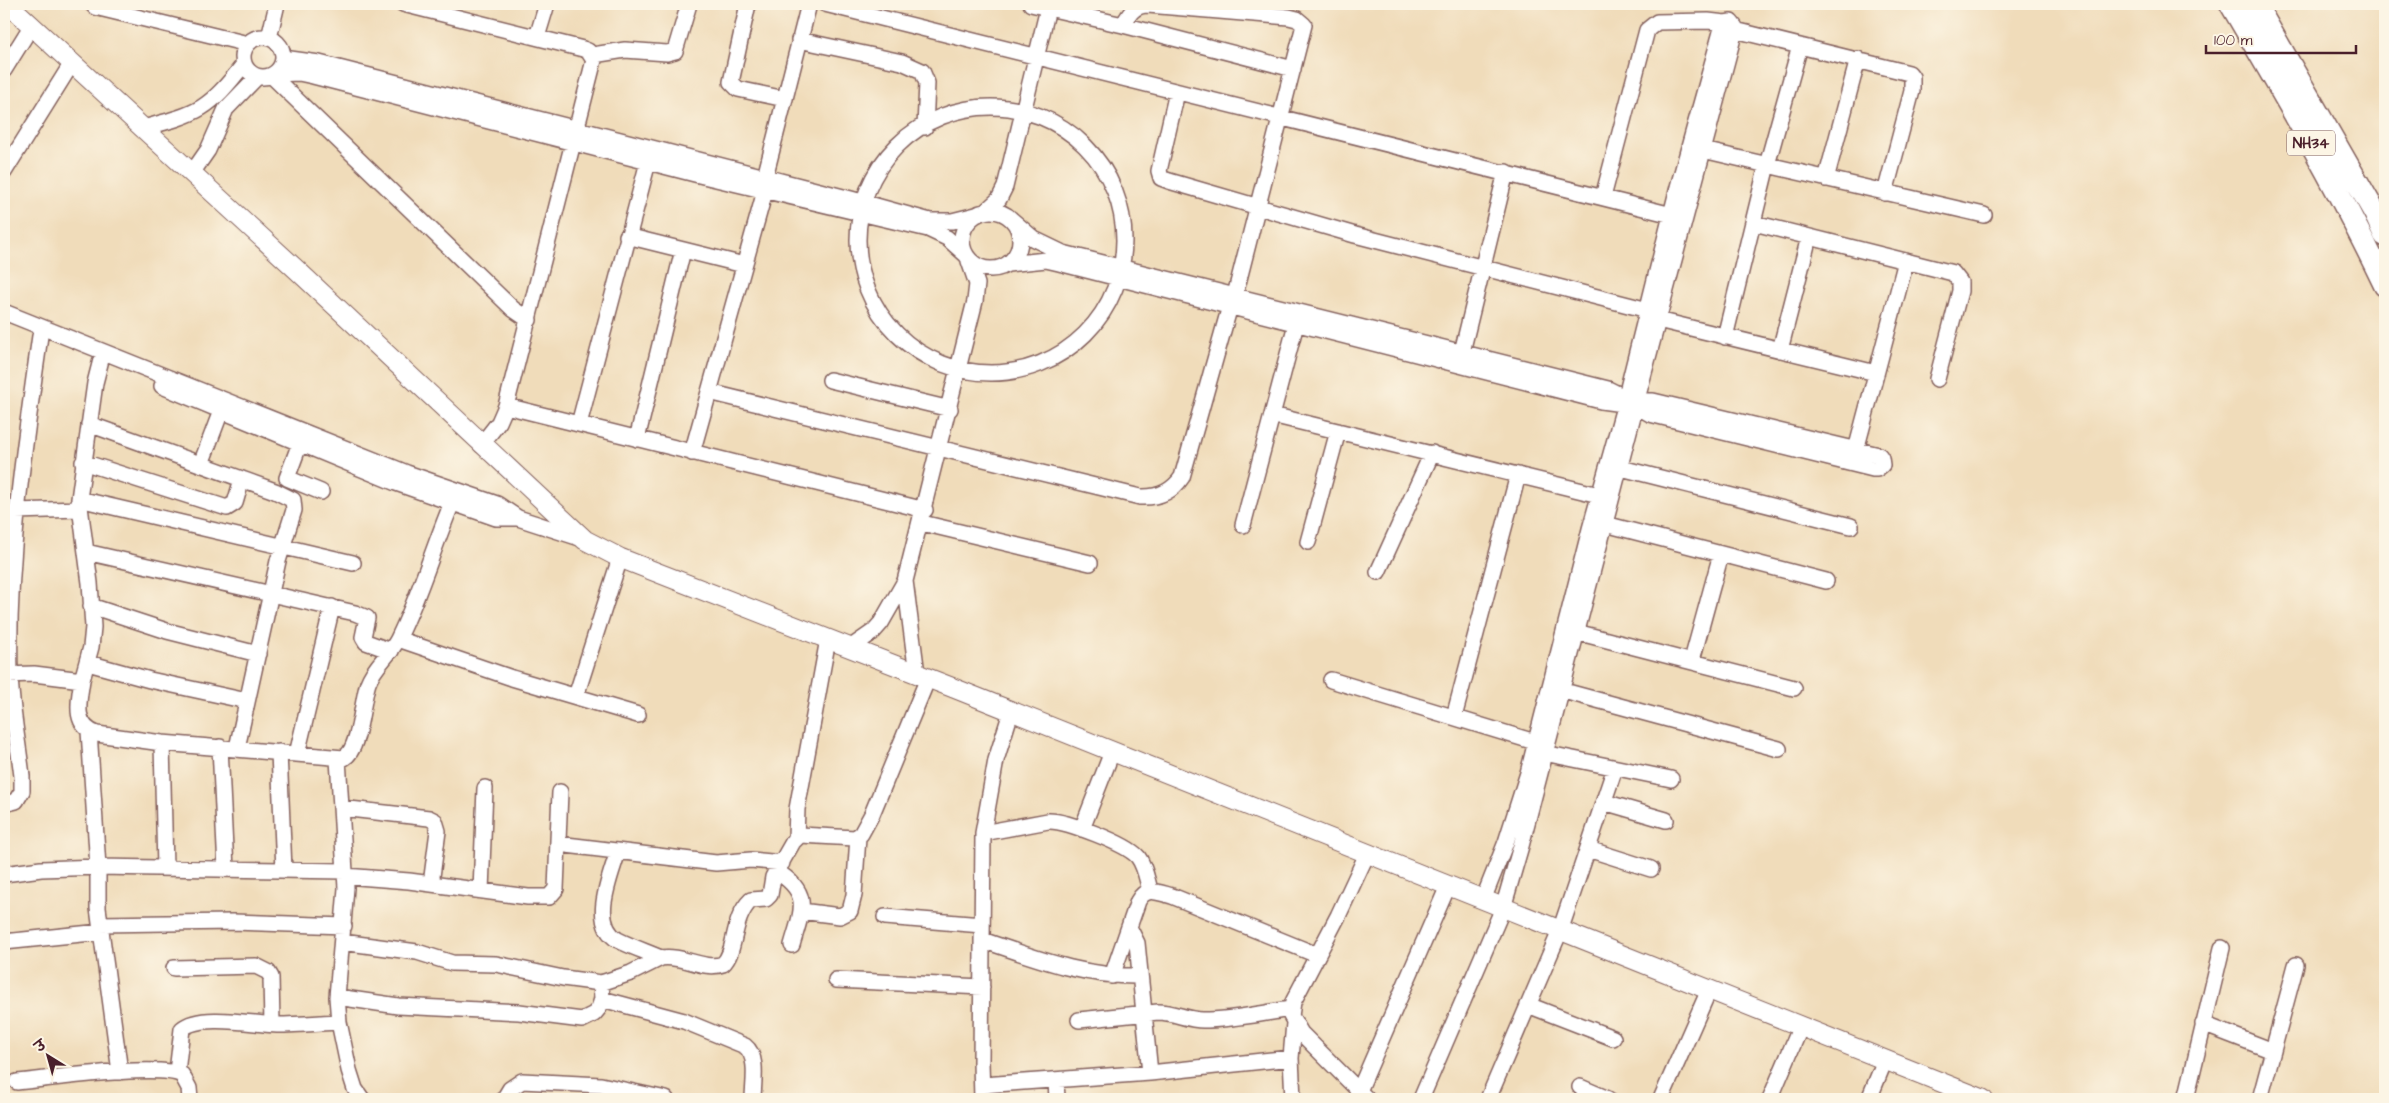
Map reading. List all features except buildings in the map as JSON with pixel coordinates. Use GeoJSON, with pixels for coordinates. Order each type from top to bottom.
{"type":"FeatureCollection","features":[{"type":"Feature","properties":{"kind":"highway","name":"NH34"},"geometry":{"type":"LineString","coordinates":[[2231,4],[2299,121],[2363,238],[2385,286]]}},
{"type":"Feature","properties":{"kind":"highway","name":"NH34"},"geometry":{"type":"LineString","coordinates":[[2255,4],[2375,213],[2385,236]]}},
{"type":"Feature","properties":{"kind":"main road"},"geometry":{"type":"LineString","coordinates":[[8,4],[144,128],[585,540],[620,558],[922,676],[1982,1099]]}},
{"type":"Feature","properties":{"kind":"street"},"geometry":{"type":"LineString","coordinates":[[92,4],[95,7],[248,44]]}},
{"type":"Feature","properties":{"kind":"street"},"geometry":{"type":"LineString","coordinates":[[269,38],[277,4]]}},
{"type":"Feature","properties":{"kind":"street"},"geometry":{"type":"LineString","coordinates":[[403,4],[457,11],[537,38],[583,49],[593,55],[624,50],[667,53],[675,51],[689,4]]}},
{"type":"Feature","properties":{"kind":"street"},"geometry":{"type":"LineString","coordinates":[[537,38],[546,4]]}},
{"type":"Feature","properties":{"kind":"street"},"geometry":{"type":"LineString","coordinates":[[748,4],[731,82],[738,90],[785,99]]}},
{"type":"Feature","properties":{"kind":"street"},"geometry":{"type":"LineString","coordinates":[[692,453],[744,266],[809,4]]}},
{"type":"Feature","properties":{"kind":"street"},"geometry":{"type":"LineString","coordinates":[[825,4],[1418,153],[1506,172],[1672,214]]}},
{"type":"Feature","properties":{"kind":"street"},"geometry":{"type":"LineString","coordinates":[[1031,4],[1049,6],[1293,69]]}},
{"type":"Feature","properties":{"kind":"street"},"geometry":{"type":"LineString","coordinates":[[709,392],[1140,497],[1151,497],[1165,493],[1175,486],[1182,477],[1233,300],[1304,25],[1297,19],[1140,5],[1134,9],[1123,25]]}},
{"type":"Feature","properties":{"kind":"street"},"geometry":{"type":"LineString","coordinates":[[850,648],[872,632],[884,618],[905,581],[976,301],[976,279],[962,246],[964,229],[999,200],[1005,188],[1049,6]]}},
{"type":"Feature","properties":{"kind":"street"},"geometry":{"type":"LineString","coordinates":[[1603,197],[1647,30],[1657,22],[1708,21],[1800,46],[1903,70],[1912,77],[1912,91],[1884,193]]}},
{"type":"Feature","properties":{"kind":"street"},"geometry":{"type":"LineString","coordinates":[[4,70],[32,25]]}},
{"type":"Feature","properties":{"kind":"street"},"geometry":{"type":"LineString","coordinates":[[1421,1099],[1503,908],[1521,846],[1540,747],[1599,495],[1630,402],[1653,315],[1703,150],[1730,27]]}},
{"type":"Feature","properties":{"kind":"street"},"geometry":{"type":"LineString","coordinates":[[1653,315],[1672,214],[1730,27]]}},
{"type":"Feature","properties":{"kind":"street"},"geometry":{"type":"LineString","coordinates":[[192,173],[208,150],[226,109],[268,75],[282,64],[284,58],[280,46],[269,38],[257,38],[248,44],[244,52],[244,64],[247,70],[268,75],[299,73],[313,76],[648,162],[765,184]]}},
{"type":"Feature","properties":{"kind":"street"},"geometry":{"type":"LineString","coordinates":[[800,40],[902,62],[922,71],[927,83],[926,127]]}},
{"type":"Feature","properties":{"kind":"street"},"geometry":{"type":"LineString","coordinates":[[1725,336],[1767,165],[1800,46]]}},
{"type":"Feature","properties":{"kind":"street"},"geometry":{"type":"LineString","coordinates":[[481,444],[499,422],[506,406],[574,143],[594,60],[593,55]]}},
{"type":"Feature","properties":{"kind":"street"},"geometry":{"type":"LineString","coordinates":[[284,58],[319,62],[577,128],[765,184],[861,208],[930,221],[952,221],[994,211],[1008,217],[1034,239],[1047,247],[1120,272]]}},
{"type":"Feature","properties":{"kind":"street"},"geometry":{"type":"LineString","coordinates":[[1826,179],[1858,59]]}},
{"type":"Feature","properties":{"kind":"street"},"geometry":{"type":"LineString","coordinates":[[4,172],[72,63]]}},
{"type":"Feature","properties":{"kind":"street"},"geometry":{"type":"LineString","coordinates":[[144,128],[194,114],[215,99],[244,64]]}},
{"type":"Feature","properties":{"kind":"street"},"geometry":{"type":"LineString","coordinates":[[268,75],[513,309],[529,320]]}},
{"type":"Feature","properties":{"kind":"street"},"geometry":{"type":"LineString","coordinates":[[1177,92],[1161,158],[1159,171],[1161,178],[1355,235],[1725,336],[1876,373]]}},
{"type":"Feature","properties":{"kind":"street"},"geometry":{"type":"LineString","coordinates":[[998,108],[1024,111],[1053,122],[1065,129],[1090,151],[1105,171],[1122,209],[1123,241],[1120,272],[1113,296],[1092,326],[1079,340],[1054,357],[1044,362],[1007,372],[982,373],[958,370],[923,355],[907,345],[882,315],[869,291],[863,273],[858,240],[861,208],[871,184],[892,151],[905,139],[926,127],[946,116],[971,109],[998,108]]}},
{"type":"Feature","properties":{"kind":"street"},"geometry":{"type":"LineString","coordinates":[[194,114],[202,119],[215,135]]}},
{"type":"Feature","properties":{"kind":"street"},"geometry":{"type":"LineString","coordinates":[[1703,150],[1984,216]]}},
{"type":"Feature","properties":{"kind":"street"},"geometry":{"type":"LineString","coordinates":[[579,424],[648,162]]}},
{"type":"Feature","properties":{"kind":"street"},"geometry":{"type":"LineString","coordinates":[[1462,352],[1506,172]]}},
{"type":"Feature","properties":{"kind":"street"},"geometry":{"type":"LineString","coordinates":[[976,301],[989,279],[1015,256],[1020,238],[1017,228],[1008,217],[1005,188]]}},
{"type":"Feature","properties":{"kind":"street"},"geometry":{"type":"LineString","coordinates":[[861,208],[933,231],[946,238],[984,269],[1046,260],[1120,272],[1233,300],[1462,352],[1608,389],[1630,402],[1650,414],[1877,470],[1882,465],[1882,458],[1879,455],[1653,401],[1630,402],[1592,399],[1296,324],[1233,300]]}},
{"type":"Feature","properties":{"kind":"street"},"geometry":{"type":"LineString","coordinates":[[1754,222],[1953,273],[1960,282],[1958,299],[1937,379]]}},
{"type":"Feature","properties":{"kind":"street"},"geometry":{"type":"LineString","coordinates":[[627,236],[744,266]]}},
{"type":"Feature","properties":{"kind":"street"},"geometry":{"type":"LineString","coordinates":[[1780,350],[1809,237]]}},
{"type":"Feature","properties":{"kind":"street"},"geometry":{"type":"LineString","coordinates":[[637,439],[683,250]]}},
{"type":"Feature","properties":{"kind":"street"},"geometry":{"type":"LineString","coordinates":[[1856,450],[1906,261]]}},
{"type":"Feature","properties":{"kind":"street"},"geometry":{"type":"LineString","coordinates":[[4,312],[221,411],[396,483],[496,518],[518,518]]}},
{"type":"Feature","properties":{"kind":"street"},"geometry":{"type":"LineString","coordinates":[[4,321],[407,473],[497,504],[518,518],[585,540]]}},
{"type":"Feature","properties":{"kind":"street"},"geometry":{"type":"LineString","coordinates":[[1243,525],[1296,324]]}},
{"type":"Feature","properties":{"kind":"street"},"geometry":{"type":"LineString","coordinates":[[4,804],[16,801],[22,792],[22,776],[7,675],[16,511],[40,336]]}},
{"type":"Feature","properties":{"kind":"street"},"geometry":{"type":"LineString","coordinates":[[101,356],[94,383],[83,462],[80,504],[92,627],[88,663],[82,680],[78,708],[80,719],[89,731],[101,928],[120,1072]]}},
{"type":"Feature","properties":{"kind":"street"},"geometry":{"type":"LineString","coordinates":[[830,380],[950,409]]}},
{"type":"Feature","properties":{"kind":"street"},"geometry":{"type":"LineString","coordinates":[[1483,900],[1506,842],[1560,690],[1621,468],[1630,402]]}},
{"type":"Feature","properties":{"kind":"street"},"geometry":{"type":"LineString","coordinates":[[506,406],[692,453],[1090,563]]}},
{"type":"Feature","properties":{"kind":"street"},"geometry":{"type":"LineString","coordinates":[[201,464],[221,411]]}},
{"type":"Feature","properties":{"kind":"street"},"geometry":{"type":"LineString","coordinates":[[1272,415],[1599,495]]}},
{"type":"Feature","properties":{"kind":"street"},"geometry":{"type":"LineString","coordinates":[[89,424],[242,479],[293,500],[294,510],[283,546],[237,748]]}},
{"type":"Feature","properties":{"kind":"street"},"geometry":{"type":"LineString","coordinates":[[1308,542],[1338,431]]}},
{"type":"Feature","properties":{"kind":"street"},"geometry":{"type":"LineString","coordinates":[[300,443],[287,478],[320,492]]}},
{"type":"Feature","properties":{"kind":"street"},"geometry":{"type":"LineString","coordinates":[[1378,572],[1432,453]]}},
{"type":"Feature","properties":{"kind":"street"},"geometry":{"type":"LineString","coordinates":[[83,462],[227,508],[235,503],[242,479]]}},
{"type":"Feature","properties":{"kind":"street"},"geometry":{"type":"LineString","coordinates":[[1621,468],[1851,526]]}},
{"type":"Feature","properties":{"kind":"street"},"geometry":{"type":"LineString","coordinates":[[1454,717],[1518,475]]}},
{"type":"Feature","properties":{"kind":"street"},"geometry":{"type":"LineString","coordinates":[[89,731],[162,743],[338,758],[348,756],[352,750],[368,683],[395,645],[419,592],[452,503]]}},
{"type":"Feature","properties":{"kind":"street"},"geometry":{"type":"LineString","coordinates":[[16,511],[80,504],[283,546],[353,563]]}},
{"type":"Feature","properties":{"kind":"street"},"geometry":{"type":"LineString","coordinates":[[1605,524],[1826,581]]}},
{"type":"Feature","properties":{"kind":"street"},"geometry":{"type":"LineString","coordinates":[[86,552],[332,607],[364,616],[367,618],[363,637],[366,642],[395,645],[638,715]]}},
{"type":"Feature","properties":{"kind":"street"},"geometry":{"type":"LineString","coordinates":[[1692,660],[1721,554]]}},
{"type":"Feature","properties":{"kind":"street"},"geometry":{"type":"LineString","coordinates":[[576,696],[620,558]]}},
{"type":"Feature","properties":{"kind":"street"},"geometry":{"type":"LineString","coordinates":[[801,911],[840,916],[850,910],[854,895],[858,837],[872,814],[922,676],[910,624],[905,581]]}},
{"type":"Feature","properties":{"kind":"street"},"geometry":{"type":"LineString","coordinates":[[91,606],[167,632],[258,654]]}},
{"type":"Feature","properties":{"kind":"street"},"geometry":{"type":"LineString","coordinates":[[296,754],[332,607]]}},
{"type":"Feature","properties":{"kind":"street"},"geometry":{"type":"LineString","coordinates":[[884,618],[910,624]]}},
{"type":"Feature","properties":{"kind":"street"},"geometry":{"type":"LineString","coordinates":[[1576,632],[1692,660],[1794,688]]}},
{"type":"Feature","properties":{"kind":"street"},"geometry":{"type":"LineString","coordinates":[[342,942],[417,952],[452,963],[496,964],[563,978],[601,983],[623,977],[661,958],[669,956],[710,966],[723,964],[729,956],[734,929],[743,910],[751,900],[766,899],[770,895],[771,882],[796,838],[797,809],[828,639]]}},
{"type":"Feature","properties":{"kind":"street"},"geometry":{"type":"LineString","coordinates":[[88,663],[150,680],[247,701]]}},
{"type":"Feature","properties":{"kind":"street"},"geometry":{"type":"LineString","coordinates":[[7,675],[34,674],[82,680]]}},
{"type":"Feature","properties":{"kind":"street"},"geometry":{"type":"LineString","coordinates":[[1331,680],[1454,717],[1540,747],[1615,768],[1671,780]]}},
{"type":"Feature","properties":{"kind":"street"},"geometry":{"type":"LineString","coordinates":[[1560,690],[1779,749]]}},
{"type":"Feature","properties":{"kind":"street"},"geometry":{"type":"LineString","coordinates":[[1011,712],[993,774],[983,833],[983,1092],[1056,1080],[1150,1073],[1291,1058]]}},
{"type":"Feature","properties":{"kind":"street"},"geometry":{"type":"LineString","coordinates":[[162,743],[165,868]]}},
{"type":"Feature","properties":{"kind":"street"},"geometry":{"type":"LineString","coordinates":[[220,747],[226,869]]}},
{"type":"Feature","properties":{"kind":"street"},"geometry":{"type":"LineString","coordinates":[[279,752],[284,870]]}},
{"type":"Feature","properties":{"kind":"street"},"geometry":{"type":"LineString","coordinates":[[1082,829],[1112,752]]}},
{"type":"Feature","properties":{"kind":"street"},"geometry":{"type":"LineString","coordinates":[[338,758],[345,874],[344,926],[337,997],[339,1022],[352,1080],[362,1099]]}},
{"type":"Feature","properties":{"kind":"street"},"geometry":{"type":"LineString","coordinates":[[1488,1099],[1560,931],[1615,768]]}},
{"type":"Feature","properties":{"kind":"street"},"geometry":{"type":"LineString","coordinates":[[481,891],[485,788]]}},
{"type":"Feature","properties":{"kind":"street"},"geometry":{"type":"LineString","coordinates":[[4,874],[41,869],[98,867],[284,870],[345,874],[537,898],[549,897],[556,889],[560,792]]}},
{"type":"Feature","properties":{"kind":"street"},"geometry":{"type":"LineString","coordinates":[[1604,802],[1666,820]]}},
{"type":"Feature","properties":{"kind":"street"},"geometry":{"type":"LineString","coordinates":[[341,808],[435,820],[438,831],[431,884]]}},
{"type":"Feature","properties":{"kind":"street"},"geometry":{"type":"LineString","coordinates":[[983,833],[1048,820],[1058,820],[1133,853],[1143,867],[1150,890]]}},
{"type":"Feature","properties":{"kind":"street"},"geometry":{"type":"LineString","coordinates":[[796,838],[805,834],[849,838],[858,837]]}},
{"type":"Feature","properties":{"kind":"street"},"geometry":{"type":"LineString","coordinates":[[558,844],[716,863],[751,860],[779,867],[801,895],[801,911],[792,945]]}},
{"type":"Feature","properties":{"kind":"street"},"geometry":{"type":"LineString","coordinates":[[1588,849],[1651,869]]}},
{"type":"Feature","properties":{"kind":"street"},"geometry":{"type":"LineString","coordinates":[[618,851],[603,909],[605,926],[617,939],[661,958]]}},
{"type":"Feature","properties":{"kind":"street"},"geometry":{"type":"LineString","coordinates":[[1293,1099],[1291,1058],[1292,1016],[1317,955],[1338,916],[1367,854]]}},
{"type":"Feature","properties":{"kind":"street"},"geometry":{"type":"LineString","coordinates":[[1292,1016],[1363,1095],[1448,886]]}},
{"type":"Feature","properties":{"kind":"street"},"geometry":{"type":"LineString","coordinates":[[1112,976],[1141,896],[1150,890],[1172,896],[1317,955]]}},
{"type":"Feature","properties":{"kind":"street"},"geometry":{"type":"LineString","coordinates":[[885,918],[982,932],[1063,968],[1112,976],[1140,976]]}},
{"type":"Feature","properties":{"kind":"street"},"geometry":{"type":"LineString","coordinates":[[4,942],[101,928],[233,922],[344,926]]}},
{"type":"Feature","properties":{"kind":"street"},"geometry":{"type":"LineString","coordinates":[[1129,927],[1137,943],[1150,1073]]}},
{"type":"Feature","properties":{"kind":"street"},"geometry":{"type":"LineString","coordinates":[[2186,1099],[2222,948]]}},
{"type":"Feature","properties":{"kind":"street"},"geometry":{"type":"LineString","coordinates":[[2260,1099],[2296,965]]}},
{"type":"Feature","properties":{"kind":"street"},"geometry":{"type":"LineString","coordinates":[[174,968],[256,966],[262,968],[271,977],[272,1024]]}},
{"type":"Feature","properties":{"kind":"street"},"geometry":{"type":"LineString","coordinates":[[836,980],[982,987]]}},
{"type":"Feature","properties":{"kind":"street"},"geometry":{"type":"LineString","coordinates":[[337,997],[398,1006],[519,1012],[577,1020],[594,1014],[600,1008],[602,999],[601,983]]}},
{"type":"Feature","properties":{"kind":"street"},"geometry":{"type":"LineString","coordinates":[[1661,1099],[1709,990]]}},
{"type":"Feature","properties":{"kind":"street"},"geometry":{"type":"LineString","coordinates":[[602,999],[684,1022],[745,1046],[753,1060],[753,1099]]}},
{"type":"Feature","properties":{"kind":"street"},"geometry":{"type":"LineString","coordinates":[[1528,1005],[1613,1038]]}},
{"type":"Feature","properties":{"kind":"street"},"geometry":{"type":"LineString","coordinates":[[1079,1020],[1166,1012],[1188,1019],[1204,1020],[1292,1016]]}},
{"type":"Feature","properties":{"kind":"street"},"geometry":{"type":"LineString","coordinates":[[177,1072],[182,1029],[193,1022],[272,1024],[339,1022]]}},
{"type":"Feature","properties":{"kind":"street"},"geometry":{"type":"LineString","coordinates":[[2203,1024],[2273,1050]]}},
{"type":"Feature","properties":{"kind":"street"},"geometry":{"type":"LineString","coordinates":[[1770,1099],[1801,1026]]}},
{"type":"Feature","properties":{"kind":"street"},"geometry":{"type":"LineString","coordinates":[[1869,1099],[1885,1060]]}},
{"type":"Feature","properties":{"kind":"street"},"geometry":{"type":"LineString","coordinates":[[17,1082],[120,1072],[177,1072],[186,1080],[190,1099]]}},
{"type":"Feature","properties":{"kind":"street"},"geometry":{"type":"LineString","coordinates":[[1056,1080],[1057,1099]]}},
{"type":"Feature","properties":{"kind":"street"},"geometry":{"type":"LineString","coordinates":[[504,1099],[510,1089],[522,1081],[601,1085],[666,1099]]}},
{"type":"Feature","properties":{"kind":"street"},"geometry":{"type":"LineString","coordinates":[[1580,1087],[1608,1099]]}}]}
